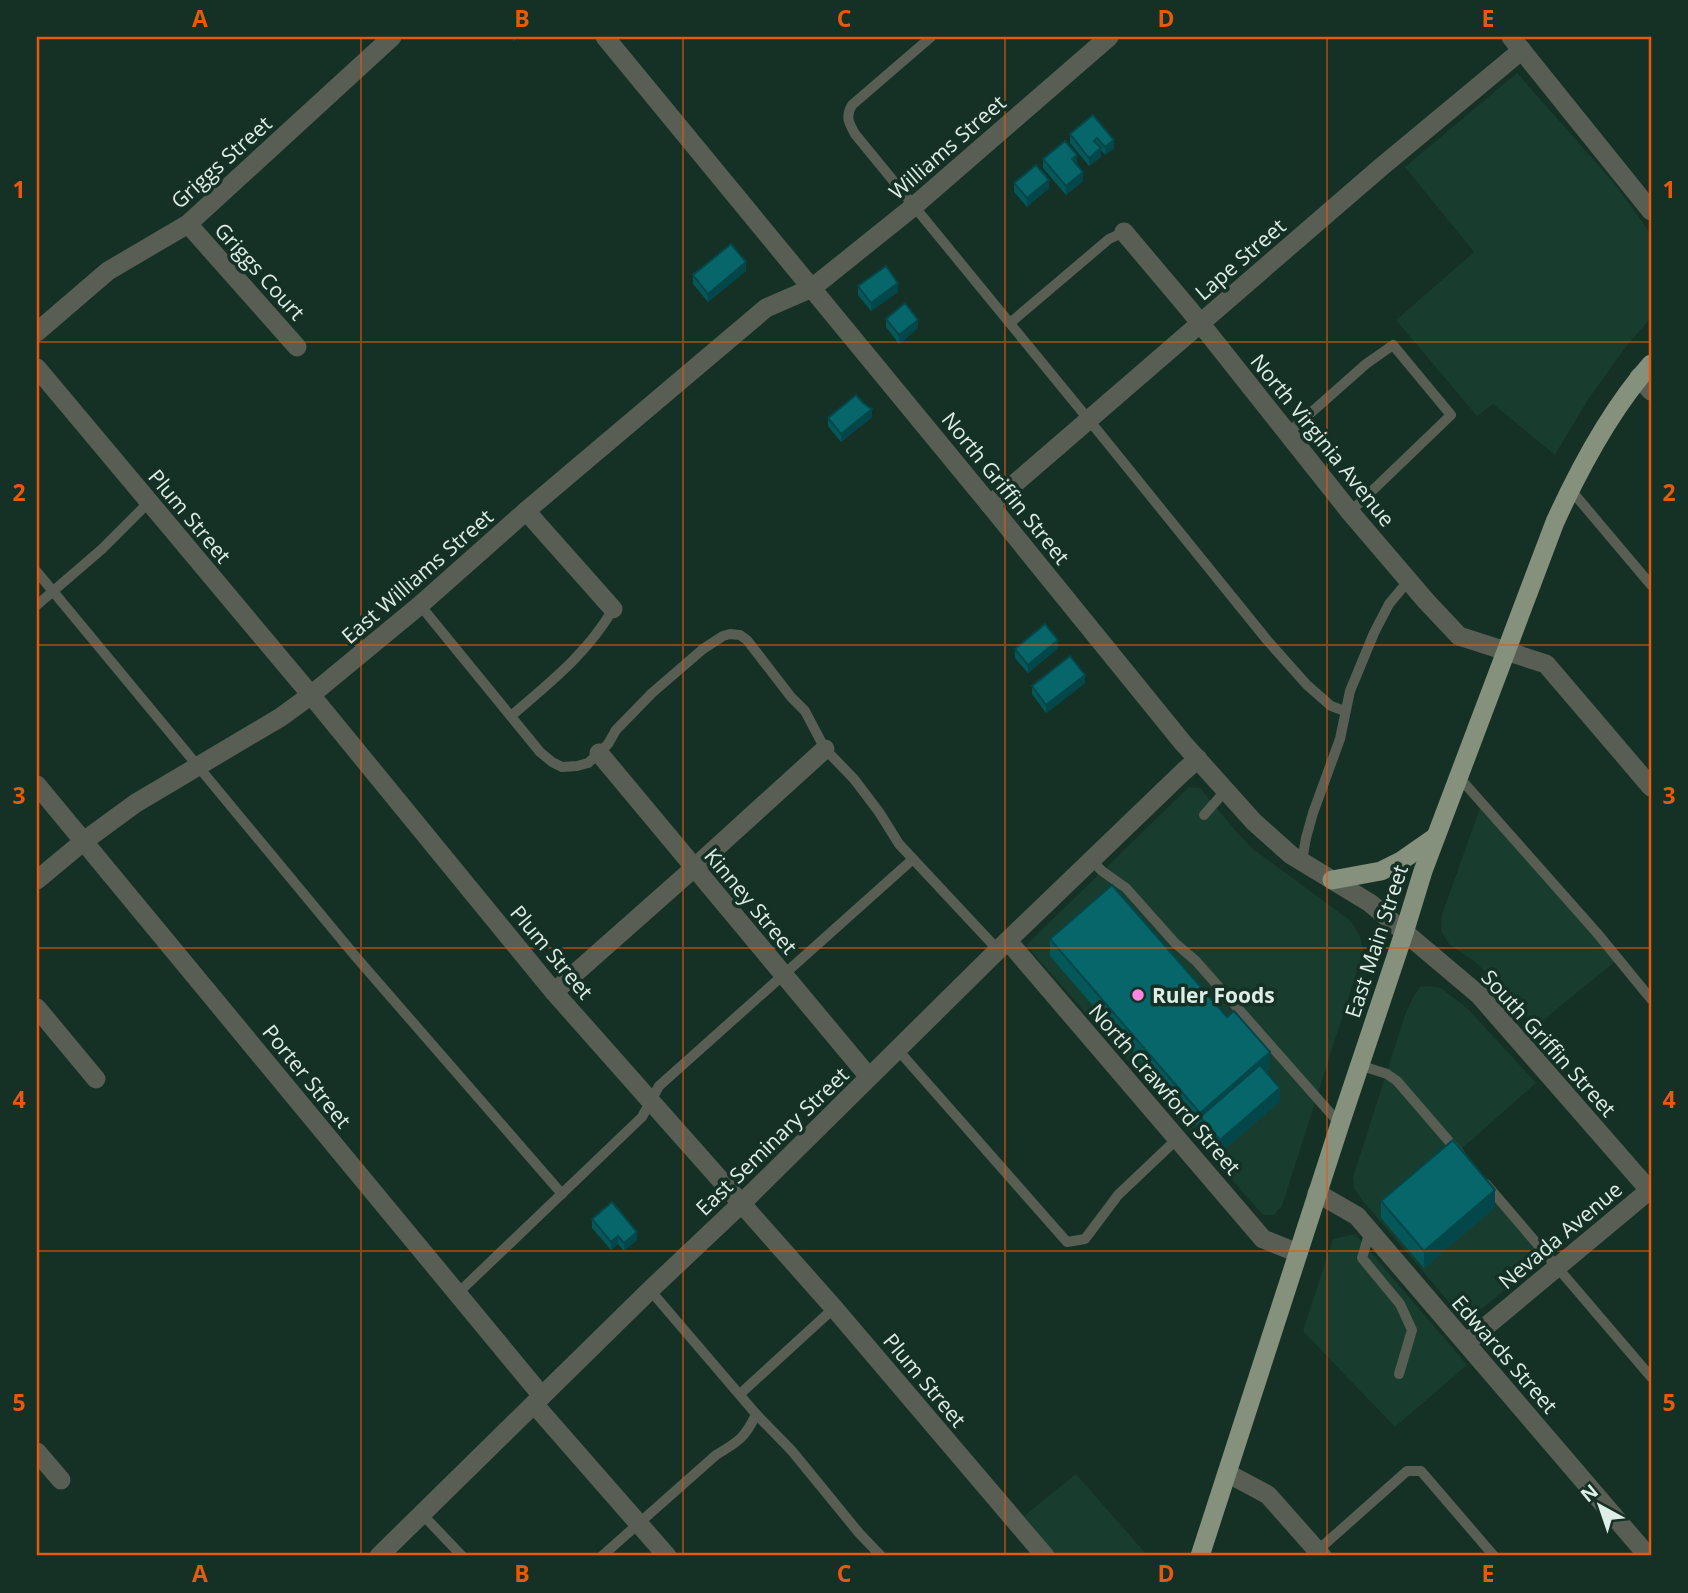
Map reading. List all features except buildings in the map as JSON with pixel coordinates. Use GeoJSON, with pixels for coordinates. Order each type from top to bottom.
{"type":"FeatureCollection","features":[{"type":"Feature","properties":{"kind":"main road","name":"East Main Street"},"geometry":{"type":"LineString","coordinates":[[1200,1556],[1434,838],[1570,489],[1595,442],[1647,377]]}},
{"type":"Feature","properties":{"kind":"main road"},"geometry":{"type":"LineString","coordinates":[[1332,880],[1381,871],[1434,838]]}},
{"type":"Feature","properties":{"kind":"street","name":"Griggs Street"},"geometry":{"type":"LineString","coordinates":[[37,332],[108,271],[188,224],[392,37]]}},
{"type":"Feature","properties":{"kind":"street","name":"North Griffin Street"},"geometry":{"type":"LineString","coordinates":[[605,37],[1198,759],[1254,822],[1291,855],[1370,903],[1404,933]]}},
{"type":"Feature","properties":{"kind":"street","name":"Williams Street"},"geometry":{"type":"LineString","coordinates":[[812,288],[913,207],[1109,37]]}},
{"type":"Feature","properties":{"kind":"street"},"geometry":{"type":"LineString","coordinates":[[1516,43],[1651,211]]}},
{"type":"Feature","properties":{"kind":"street","name":"Lape Street"},"geometry":{"type":"LineString","coordinates":[[990,505],[1380,168],[1516,43]]}},
{"type":"Feature","properties":{"kind":"street","name":"Griggs Court"},"geometry":{"type":"LineString","coordinates":[[188,224],[298,347]]}},
{"type":"Feature","properties":{"kind":"street","name":"North Virginia Avenue"},"geometry":{"type":"LineString","coordinates":[[1124,232],[1350,512],[1459,636],[1546,664],[1651,787]]}},
{"type":"Feature","properties":{"kind":"street","name":"East Williams Street"},"geometry":{"type":"LineString","coordinates":[[37,880],[136,803],[281,717],[311,695],[766,308],[812,288]]}},
{"type":"Feature","properties":{"kind":"street","name":"Plum Street"},"geometry":{"type":"LineString","coordinates":[[37,368],[311,695],[554,992],[834,1308],[1045,1556]]}},
{"type":"Feature","properties":{"kind":"street"},"geometry":{"type":"LineString","coordinates":[[526,511],[613,609]]}},
{"type":"Feature","properties":{"kind":"street"},"geometry":{"type":"LineString","coordinates":[[554,992],[825,749]]}},
{"type":"Feature","properties":{"kind":"street","name":"Kinney Street"},"geometry":{"type":"LineString","coordinates":[[599,753],[869,1077]]}},
{"type":"Feature","properties":{"kind":"street","name":"East Seminary Street"},"geometry":{"type":"LineString","coordinates":[[379,1556],[1091,860],[1198,759]]}},
{"type":"Feature","properties":{"kind":"street","name":"Porter Street"},"geometry":{"type":"LineString","coordinates":[[37,785],[457,1294],[538,1400],[667,1556]]}},
{"type":"Feature","properties":{"kind":"street","name":"South Griffin Street"},"geometry":{"type":"LineString","coordinates":[[1404,933],[1479,995],[1651,1190]]}},
{"type":"Feature","properties":{"kind":"street","name":"North Crawford Street"},"geometry":{"type":"LineString","coordinates":[[1003,946],[1263,1239],[1298,1252]]}},
{"type":"Feature","properties":{"kind":"street"},"geometry":{"type":"LineString","coordinates":[[37,1008],[96,1079]]}},
{"type":"Feature","properties":{"kind":"street","name":"Nevada Avenue"},"geometry":{"type":"LineString","coordinates":[[1466,1343],[1651,1190]]}},
{"type":"Feature","properties":{"kind":"street","name":"Edwards Street"},"geometry":{"type":"LineString","coordinates":[[1317,1193],[1357,1216],[1648,1556]]}},
{"type":"Feature","properties":{"kind":"street"},"geometry":{"type":"LineString","coordinates":[[37,1452],[61,1480]]}},
{"type":"Feature","properties":{"kind":"street"},"geometry":{"type":"LineString","coordinates":[[1227,1473],[1268,1495],[1319,1554]]}},
{"type":"Feature","properties":{"kind":"lane"},"geometry":{"type":"LineString","coordinates":[[931,37],[852,105],[848,113],[849,123],[855,134],[1275,649],[1307,685],[1331,706],[1345,711]]}},
{"type":"Feature","properties":{"kind":"lane"},"geometry":{"type":"LineString","coordinates":[[1010,323],[1109,239],[1124,232]]}},
{"type":"Feature","properties":{"kind":"lane"},"geometry":{"type":"LineString","coordinates":[[1288,433],[1366,364],[1393,345],[1451,415],[1350,512]]}},
{"type":"Feature","properties":{"kind":"lane"},"geometry":{"type":"LineString","coordinates":[[1570,489],[1651,585]]}},
{"type":"Feature","properties":{"kind":"lane"},"geometry":{"type":"LineString","coordinates":[[37,605],[102,549],[149,502]]}},
{"type":"Feature","properties":{"kind":"lane"},"geometry":{"type":"LineString","coordinates":[[37,572],[196,766],[562,1194]]}},
{"type":"Feature","properties":{"kind":"lane"},"geometry":{"type":"LineString","coordinates":[[1302,861],[1306,838],[1340,739],[1350,691],[1389,604],[1409,580]]}},
{"type":"Feature","properties":{"kind":"lane"},"geometry":{"type":"LineString","coordinates":[[420,605],[540,752],[562,767],[588,763],[652,693],[702,649],[723,636],[740,635],[805,711],[825,749],[855,779],[899,844],[1003,946]]}},
{"type":"Feature","properties":{"kind":"lane"},"geometry":{"type":"LineString","coordinates":[[510,716],[583,651],[613,609]]}},
{"type":"Feature","properties":{"kind":"lane"},"geometry":{"type":"LineString","coordinates":[[1458,776],[1597,933],[1651,999]]}},
{"type":"Feature","properties":{"kind":"lane"},"geometry":{"type":"LineString","coordinates":[[1203,815],[1226,790]]}},
{"type":"Feature","properties":{"kind":"lane"},"geometry":{"type":"LineString","coordinates":[[457,1294],[642,1117],[659,1086],[913,859]]}},
{"type":"Feature","properties":{"kind":"lane"},"geometry":{"type":"LineString","coordinates":[[1091,860],[1126,888],[1175,943],[1196,961],[1340,1124]]}},
{"type":"Feature","properties":{"kind":"lane"},"geometry":{"type":"LineString","coordinates":[[898,1050],[1067,1242],[1085,1238],[1118,1195],[1177,1139]]}},
{"type":"Feature","properties":{"kind":"lane"},"geometry":{"type":"LineString","coordinates":[[1359,1065],[1387,1074],[1397,1081],[1467,1162]]}},
{"type":"Feature","properties":{"kind":"lane"},"geometry":{"type":"LineString","coordinates":[[1475,1172],[1651,1377]]}},
{"type":"Feature","properties":{"kind":"lane"},"geometry":{"type":"LineString","coordinates":[[1370,1231],[1362,1258],[1400,1304],[1412,1330],[1399,1374]]}},
{"type":"Feature","properties":{"kind":"lane"},"geometry":{"type":"LineString","coordinates":[[650,1290],[881,1556]]}},
{"type":"Feature","properties":{"kind":"lane"},"geometry":{"type":"LineString","coordinates":[[740,1394],[834,1308]]}},
{"type":"Feature","properties":{"kind":"lane"},"geometry":{"type":"LineString","coordinates":[[603,1556],[716,1455],[734,1445],[748,1431],[756,1413]]}},
{"type":"Feature","properties":{"kind":"lane"},"geometry":{"type":"LineString","coordinates":[[1319,1554],[1408,1471],[1421,1471],[1494,1556]]}},
{"type":"Feature","properties":{"kind":"lane"},"geometry":{"type":"LineString","coordinates":[[422,1514],[462,1556]]}},
{"type":"Feature","properties":{"kind":"shaded area"},"geometry":{"type":"Polygon","coordinates":[[[1517,73],[1614,183],[1651,234],[1651,318],[1628,344],[1587,401],[1555,455],[1493,404],[1477,416],[1396,320],[1474,252],[1405,167],[1517,73]]]}},
{"type":"Feature","properties":{"kind":"shaded area"},"geometry":{"type":"Polygon","coordinates":[[[1189,787],[1200,788],[1253,849],[1351,921],[1360,936],[1363,952],[1282,1206],[1274,1215],[1263,1215],[1026,945],[1189,787]]]}},
{"type":"Feature","properties":{"kind":"shaded area"},"geometry":{"type":"Polygon","coordinates":[[[1482,803],[1618,959],[1535,1027],[1507,992],[1474,961],[1449,944],[1441,931],[1442,914],[1482,803]]]}},
{"type":"Feature","properties":{"kind":"shaded area"},"geometry":{"type":"Polygon","coordinates":[[[1420,987],[1441,988],[1468,1009],[1536,1083],[1458,1152],[1547,1255],[1466,1322],[1354,1188],[1353,1177],[1406,1012],[1420,987]]]}},
{"type":"Feature","properties":{"kind":"shaded area"},"geometry":{"type":"Polygon","coordinates":[[[1355,1234],[1467,1365],[1395,1427],[1303,1331],[1333,1239],[1355,1234]]]}},
{"type":"Feature","properties":{"kind":"shaded area"},"geometry":{"type":"Polygon","coordinates":[[[1076,1474],[1148,1556],[1057,1556],[1024,1516],[1076,1474]]]}},
{"type":"Feature","properties":{"kind":"place","name":"Ruler Foods"},"geometry":{"type":"Point","coordinates":[1138,995]}}]}
